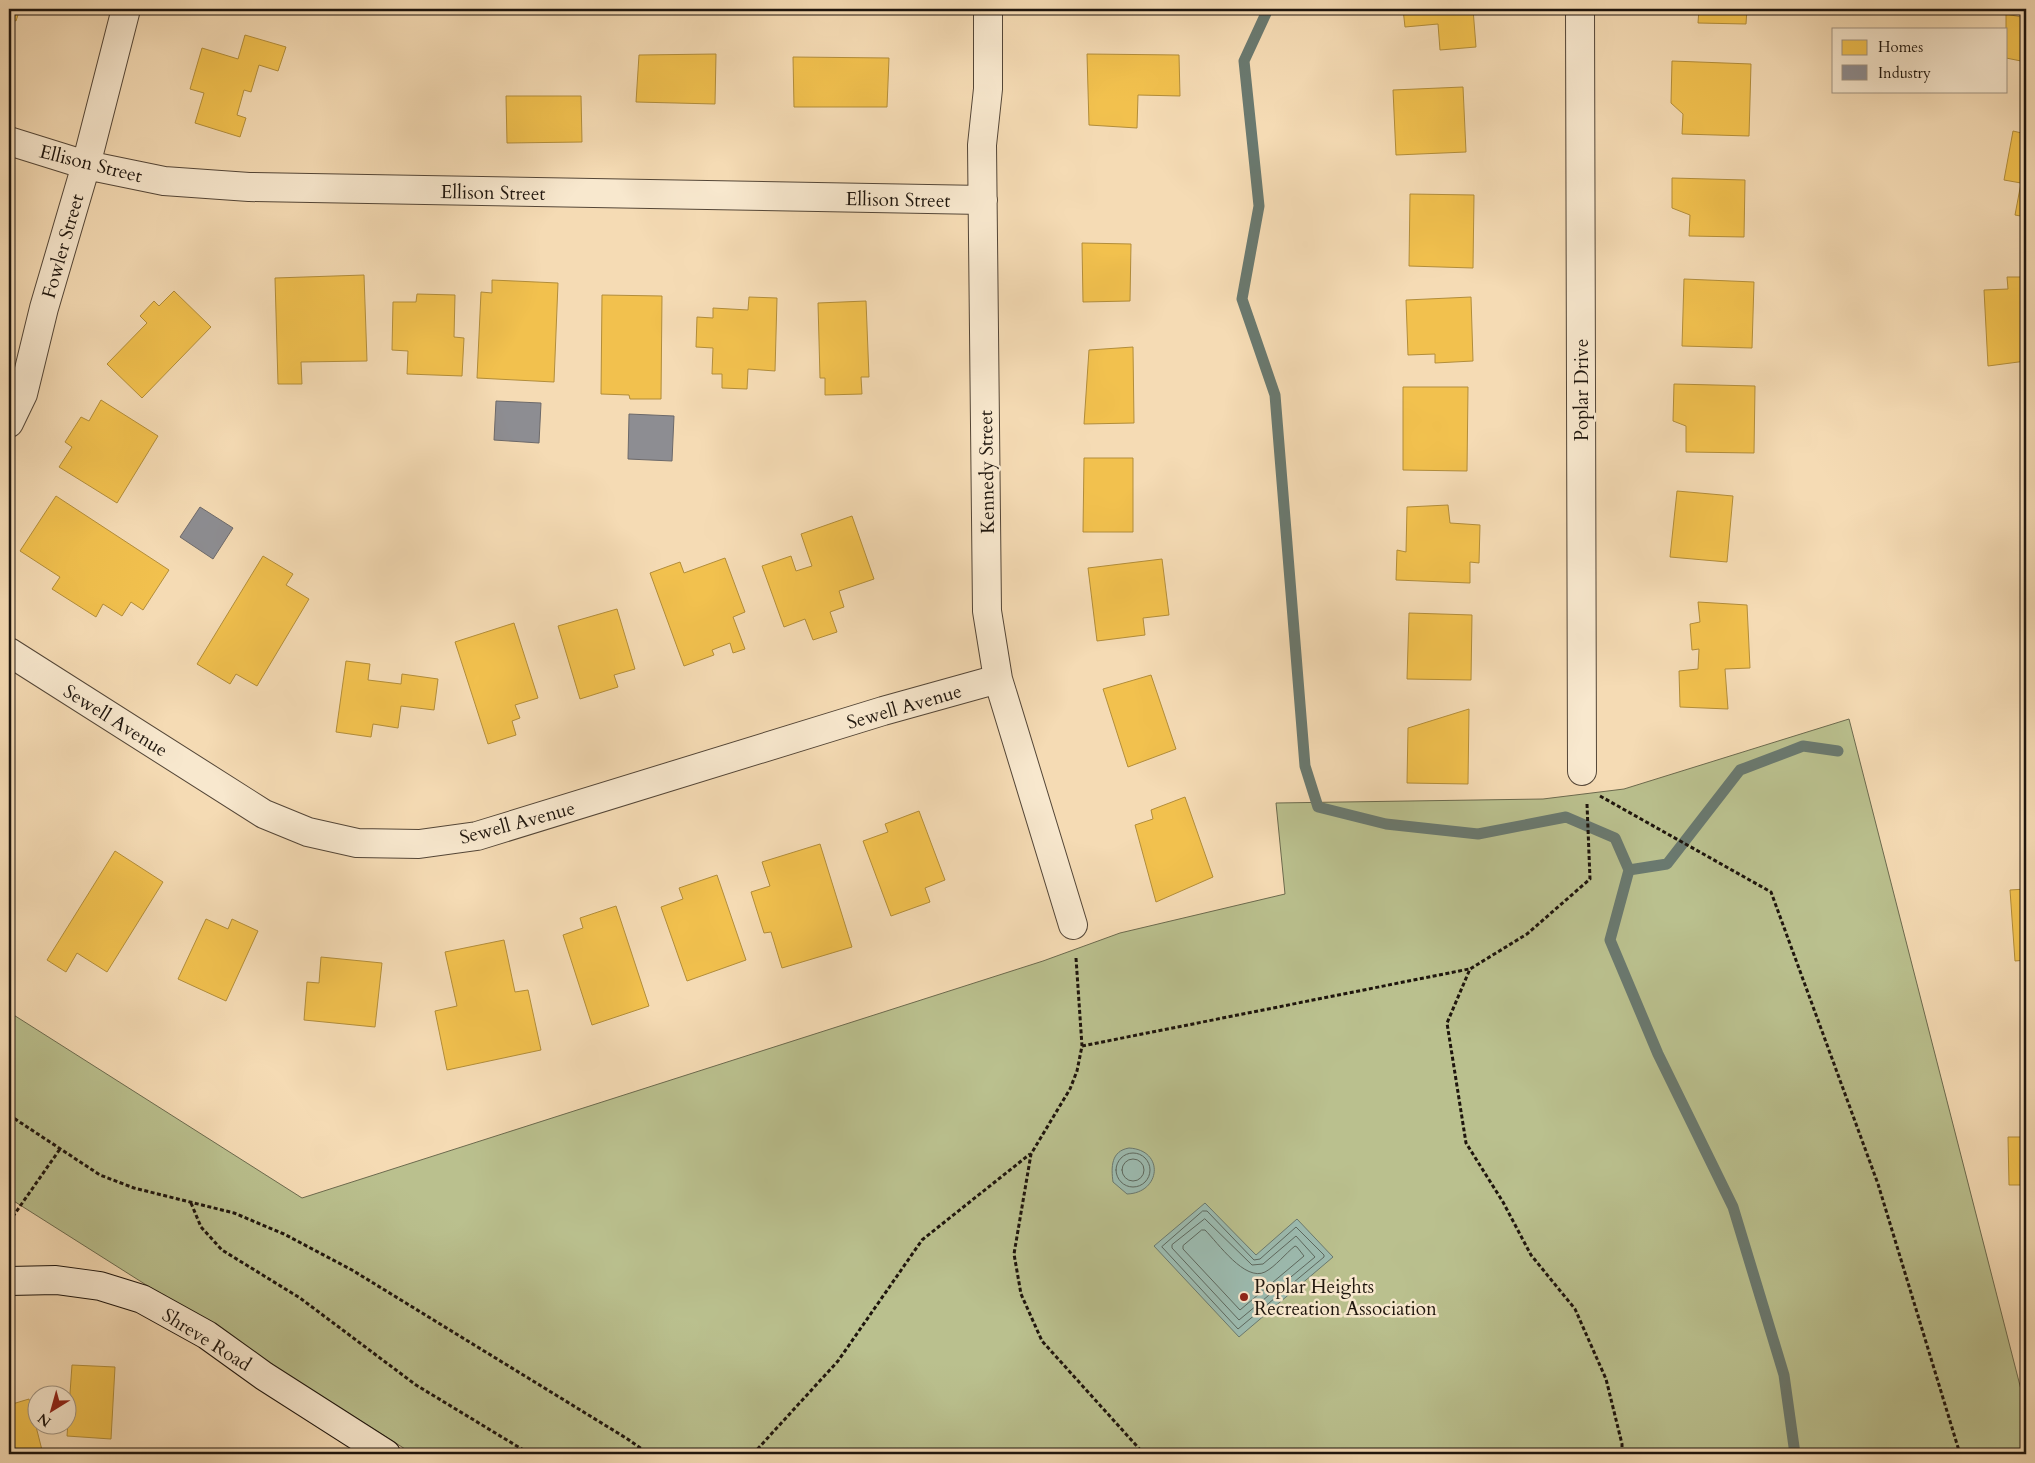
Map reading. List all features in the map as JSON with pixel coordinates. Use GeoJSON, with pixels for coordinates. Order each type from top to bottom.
{"type":"FeatureCollection","features":[{"type":"Feature","properties":{"kind":"street","name":"Fowler Street"},"geometry":{"type":"LineString","coordinates":[[9,423],[23,394],[44,308],[86,165],[126,9]]}},
{"type":"Feature","properties":{"kind":"street","name":"Kennedy Street"},"geometry":{"type":"LineString","coordinates":[[988,9],[988,89],[982,145],[987,611],[998,679],[1073,924]]}},
{"type":"Feature","properties":{"kind":"street","name":"Poplar Drive"},"geometry":{"type":"LineString","coordinates":[[1580,9],[1588,782]]}},
{"type":"Feature","properties":{"kind":"street","name":"Ellison Street"},"geometry":{"type":"LineString","coordinates":[[9,141],[86,165],[164,181],[249,188],[983,200]]}},
{"type":"Feature","properties":{"kind":"street","name":"Sewell Avenue"},"geometry":{"type":"LineString","coordinates":[[9,652],[264,814],[308,832],[366,843],[419,844],[477,836],[884,711],[998,679]]}},
{"type":"Feature","properties":{"kind":"street","name":"Shreve Road"},"geometry":{"type":"LineString","coordinates":[[9,1281],[56,1280],[100,1286],[142,1299],[208,1335],[264,1376],[386,1454]]}},
{"type":"Feature","properties":{"kind":"path"},"geometry":{"type":"LineString","coordinates":[[1588,782],[1771,892],[1878,1184],[1960,1454]]}},
{"type":"Feature","properties":{"kind":"path"},"geometry":{"type":"LineString","coordinates":[[1082,1046],[1470,969],[1527,934],[1590,879],[1587,804]]}},
{"type":"Feature","properties":{"kind":"path"},"geometry":{"type":"LineString","coordinates":[[753,1454],[838,1361],[922,1240],[1031,1154],[1070,1089],[1077,1071],[1082,1046],[1073,924]]}},
{"type":"Feature","properties":{"kind":"path"},"geometry":{"type":"LineString","coordinates":[[1470,969],[1447,1023],[1466,1143],[1503,1202],[1531,1255],[1575,1309],[1606,1379],[1622,1444],[1622,1454]]}},
{"type":"Feature","properties":{"kind":"path"},"geometry":{"type":"LineString","coordinates":[[9,1115],[113,1181],[234,1213],[284,1234],[352,1270],[649,1454]]}},
{"type":"Feature","properties":{"kind":"path"},"geometry":{"type":"LineString","coordinates":[[9,1222],[60,1149]]}},
{"type":"Feature","properties":{"kind":"path"},"geometry":{"type":"LineString","coordinates":[[1031,1154],[1014,1254],[1021,1294],[1042,1341],[1144,1454]]}},
{"type":"Feature","properties":{"kind":"path"},"geometry":{"type":"LineString","coordinates":[[191,1203],[201,1227],[222,1250],[300,1298],[416,1385],[530,1454]]}},
{"type":"Feature","properties":{"kind":"green space","name":"Poplar Heights Recreation Association"},"geometry":{"type":"Polygon","coordinates":[[[1849,719],[2026,1409],[2026,1454],[413,1454],[9,1198],[9,1012],[302,1198],[1043,961],[1120,933],[1285,894],[1276,803],[1543,799],[1624,789],[1849,719]]]}},
{"type":"Feature","properties":{"kind":"water"},"geometry":{"type":"Polygon","coordinates":[[[1129,1148],[1141,1151],[1149,1156],[1153,1163],[1154,1171],[1152,1180],[1147,1187],[1138,1192],[1127,1194],[1113,1182],[1112,1165],[1119,1152],[1129,1148]]]}},
{"type":"Feature","properties":{"kind":"water","name":"Poplar Heights Recreation Association"},"geometry":{"type":"Polygon","coordinates":[[[1205,1203],[1256,1255],[1297,1219],[1333,1257],[1239,1337],[1154,1246],[1205,1203]]]}},
{"type":"Feature","properties":{"kind":"building: Homes"},"geometry":{"type":"Polygon","coordinates":[[[9,9],[20,9],[16,21],[9,18],[9,9]]]}},
{"type":"Feature","properties":{"kind":"building: Homes"},"geometry":{"type":"Polygon","coordinates":[[[1403,9],[1473,9],[1476,47],[1440,50],[1438,24],[1405,27],[1403,9]]]}},
{"type":"Feature","properties":{"kind":"building: Homes"},"geometry":{"type":"Polygon","coordinates":[[[1699,9],[1747,9],[1746,24],[1698,23],[1699,9]]]}},
{"type":"Feature","properties":{"kind":"building: Homes"},"geometry":{"type":"Polygon","coordinates":[[[2006,14],[2026,18],[2026,62],[2008,58],[2008,28],[2006,28],[2006,14]]]}},
{"type":"Feature","properties":{"kind":"building: Homes"},"geometry":{"type":"Polygon","coordinates":[[[245,35],[286,47],[278,71],[259,65],[251,92],[244,90],[237,115],[246,118],[240,137],[195,123],[204,93],[190,89],[202,48],[238,59],[245,35]]]}},
{"type":"Feature","properties":{"kind":"building: Homes"},"geometry":{"type":"Polygon","coordinates":[[[716,54],[715,104],[636,102],[639,55],[716,54]]]}},
{"type":"Feature","properties":{"kind":"building: Homes"},"geometry":{"type":"Polygon","coordinates":[[[1087,54],[1179,55],[1180,96],[1138,95],[1137,128],[1089,125],[1087,54]]]}},
{"type":"Feature","properties":{"kind":"building: Homes"},"geometry":{"type":"Polygon","coordinates":[[[793,57],[889,58],[887,107],[794,107],[793,57]]]}},
{"type":"Feature","properties":{"kind":"building: Homes"},"geometry":{"type":"Polygon","coordinates":[[[1672,61],[1751,64],[1749,136],[1682,134],[1683,114],[1671,103],[1672,61]]]}},
{"type":"Feature","properties":{"kind":"building: Homes"},"geometry":{"type":"Polygon","coordinates":[[[1463,87],[1466,152],[1396,155],[1393,90],[1463,87]]]}},
{"type":"Feature","properties":{"kind":"building: Homes"},"geometry":{"type":"Polygon","coordinates":[[[506,96],[581,96],[582,142],[507,143],[506,96]]]}},
{"type":"Feature","properties":{"kind":"building: Homes"},"geometry":{"type":"Polygon","coordinates":[[[2013,131],[2026,134],[2026,217],[2015,215],[2021,183],[2004,180],[2013,131]]]}},
{"type":"Feature","properties":{"kind":"building: Homes"},"geometry":{"type":"Polygon","coordinates":[[[1672,178],[1745,180],[1744,237],[1689,236],[1690,215],[1672,208],[1672,178]]]}},
{"type":"Feature","properties":{"kind":"building: Homes"},"geometry":{"type":"Polygon","coordinates":[[[1410,194],[1474,195],[1473,268],[1409,266],[1410,194]]]}},
{"type":"Feature","properties":{"kind":"building: Homes"},"geometry":{"type":"Polygon","coordinates":[[[1082,243],[1131,244],[1130,301],[1083,302],[1082,243]]]}},
{"type":"Feature","properties":{"kind":"building: Homes"},"geometry":{"type":"Polygon","coordinates":[[[364,275],[367,361],[301,362],[302,384],[278,384],[275,278],[364,275]]]}},
{"type":"Feature","properties":{"kind":"building: Homes"},"geometry":{"type":"Polygon","coordinates":[[[2007,277],[2026,277],[2026,361],[1988,366],[1984,290],[2008,289],[2007,277]]]}},
{"type":"Feature","properties":{"kind":"building: Homes"},"geometry":{"type":"Polygon","coordinates":[[[1684,279],[1754,282],[1752,348],[1682,346],[1684,279]]]}},
{"type":"Feature","properties":{"kind":"building: Homes"},"geometry":{"type":"Polygon","coordinates":[[[492,280],[558,283],[554,382],[477,378],[481,292],[492,293],[492,280]]]}},
{"type":"Feature","properties":{"kind":"building: Homes"},"geometry":{"type":"Polygon","coordinates":[[[174,291],[211,327],[142,398],[107,364],[147,323],[140,316],[154,301],[159,306],[174,291]]]}},
{"type":"Feature","properties":{"kind":"building: Homes"},"geometry":{"type":"Polygon","coordinates":[[[417,294],[455,295],[454,337],[464,338],[462,376],[407,374],[408,351],[392,350],[393,302],[416,302],[417,294]]]}},
{"type":"Feature","properties":{"kind":"building: Homes"},"geometry":{"type":"Polygon","coordinates":[[[602,295],[662,296],[661,399],[630,399],[629,395],[601,394],[602,295]]]}},
{"type":"Feature","properties":{"kind":"building: Homes"},"geometry":{"type":"Polygon","coordinates":[[[749,297],[777,298],[775,371],[748,369],[747,389],[722,388],[722,374],[712,374],[713,348],[696,347],[697,317],[713,318],[713,308],[748,310],[749,297]]]}},
{"type":"Feature","properties":{"kind":"building: Homes"},"geometry":{"type":"Polygon","coordinates":[[[1471,297],[1473,361],[1435,363],[1435,354],[1408,355],[1406,300],[1471,297]]]}},
{"type":"Feature","properties":{"kind":"building: Homes"},"geometry":{"type":"Polygon","coordinates":[[[866,301],[869,377],[861,377],[862,394],[825,395],[825,378],[820,378],[818,303],[866,301]]]}},
{"type":"Feature","properties":{"kind":"building: Homes"},"geometry":{"type":"Polygon","coordinates":[[[1133,347],[1134,423],[1084,424],[1089,350],[1133,347]]]}},
{"type":"Feature","properties":{"kind":"building: Homes"},"geometry":{"type":"Polygon","coordinates":[[[1674,384],[1755,386],[1754,453],[1686,452],[1686,426],[1673,421],[1674,384]]]}},
{"type":"Feature","properties":{"kind":"building: Homes"},"geometry":{"type":"Polygon","coordinates":[[[1403,387],[1468,387],[1467,471],[1403,470],[1403,387]]]}},
{"type":"Feature","properties":{"kind":"building: Homes"},"geometry":{"type":"Polygon","coordinates":[[[101,400],[158,436],[117,503],[59,467],[72,447],[65,442],[81,417],[89,421],[101,400]]]}},
{"type":"Feature","properties":{"kind":"building: Homes"},"geometry":{"type":"Polygon","coordinates":[[[1084,458],[1133,458],[1133,532],[1083,532],[1084,458]]]}},
{"type":"Feature","properties":{"kind":"building: Homes"},"geometry":{"type":"Polygon","coordinates":[[[1677,491],[1733,496],[1727,562],[1670,557],[1677,491]]]}},
{"type":"Feature","properties":{"kind":"building: Homes"},"geometry":{"type":"Polygon","coordinates":[[[56,496],[169,570],[143,610],[131,602],[122,616],[103,604],[96,617],[52,589],[60,577],[20,551],[56,496]]]}},
{"type":"Feature","properties":{"kind":"building: Homes"},"geometry":{"type":"Polygon","coordinates":[[[1448,505],[1450,523],[1480,525],[1479,563],[1470,562],[1470,583],[1396,580],[1397,550],[1406,552],[1407,507],[1448,505]]]}},
{"type":"Feature","properties":{"kind":"building: Homes"},"geometry":{"type":"Polygon","coordinates":[[[852,516],[874,579],[839,591],[844,607],[830,612],[837,632],[813,640],[805,619],[784,627],[762,566],[791,556],[796,571],[812,566],[801,534],[852,516]]]}},
{"type":"Feature","properties":{"kind":"building: Homes"},"geometry":{"type":"Polygon","coordinates":[[[263,556],[293,574],[286,585],[309,599],[257,686],[236,674],[230,684],[197,664],[263,556]]]}},
{"type":"Feature","properties":{"kind":"building: Homes"},"geometry":{"type":"Polygon","coordinates":[[[725,558],[745,612],[733,617],[745,649],[733,653],[730,643],[712,650],[714,655],[684,666],[650,573],[680,562],[684,573],[725,558]]]}},
{"type":"Feature","properties":{"kind":"building: Homes"},"geometry":{"type":"Polygon","coordinates":[[[1162,559],[1169,615],[1143,618],[1145,635],[1097,641],[1088,568],[1162,559]]]}},
{"type":"Feature","properties":{"kind":"building: Homes"},"geometry":{"type":"Polygon","coordinates":[[[1698,602],[1747,605],[1750,668],[1725,669],[1728,709],[1680,707],[1679,671],[1698,669],[1699,649],[1692,650],[1690,624],[1700,622],[1698,602]]]}},
{"type":"Feature","properties":{"kind":"building: Homes"},"geometry":{"type":"Polygon","coordinates":[[[617,609],[635,669],[614,675],[618,687],[580,699],[558,626],[617,609]]]}},
{"type":"Feature","properties":{"kind":"building: Homes"},"geometry":{"type":"Polygon","coordinates":[[[1409,613],[1472,615],[1471,680],[1407,679],[1409,613]]]}},
{"type":"Feature","properties":{"kind":"building: Homes"},"geometry":{"type":"Polygon","coordinates":[[[514,623],[538,698],[515,705],[520,718],[512,721],[516,735],[488,744],[455,642],[514,623]]]}},
{"type":"Feature","properties":{"kind":"building: Homes"},"geometry":{"type":"Polygon","coordinates":[[[346,661],[370,664],[368,680],[401,684],[402,674],[438,679],[434,710],[401,706],[398,728],[373,724],[371,737],[336,732],[346,661]]]}},
{"type":"Feature","properties":{"kind":"building: Homes"},"geometry":{"type":"Polygon","coordinates":[[[1151,675],[1176,749],[1128,767],[1103,689],[1151,675]]]}},
{"type":"Feature","properties":{"kind":"building: Homes"},"geometry":{"type":"Polygon","coordinates":[[[1469,709],[1468,784],[1407,783],[1408,728],[1469,709]]]}},
{"type":"Feature","properties":{"kind":"building: Homes"},"geometry":{"type":"Polygon","coordinates":[[[1185,797],[1213,877],[1156,902],[1135,825],[1153,819],[1151,810],[1185,797]]]}},
{"type":"Feature","properties":{"kind":"building: Homes"},"geometry":{"type":"Polygon","coordinates":[[[919,811],[945,880],[925,888],[930,902],[891,916],[863,841],[888,832],[885,824],[919,811]]]}},
{"type":"Feature","properties":{"kind":"building: Homes"},"geometry":{"type":"Polygon","coordinates":[[[820,844],[852,947],[782,968],[771,932],[764,933],[751,892],[770,886],[762,862],[820,844]]]}},
{"type":"Feature","properties":{"kind":"building: Homes"},"geometry":{"type":"Polygon","coordinates":[[[115,851],[163,882],[107,972],[77,953],[66,972],[47,960],[115,851]]]}},
{"type":"Feature","properties":{"kind":"building: Homes"},"geometry":{"type":"Polygon","coordinates":[[[717,875],[746,960],[687,981],[661,907],[683,899],[679,888],[717,875]]]}},
{"type":"Feature","properties":{"kind":"building: Homes"},"geometry":{"type":"Polygon","coordinates":[[[2026,889],[2026,960],[2015,961],[2010,890],[2026,889]]]}},
{"type":"Feature","properties":{"kind":"building: Homes"},"geometry":{"type":"Polygon","coordinates":[[[616,906],[649,1006],[592,1025],[563,935],[583,928],[580,918],[616,906]]]}},
{"type":"Feature","properties":{"kind":"building: Homes"},"geometry":{"type":"Polygon","coordinates":[[[206,919],[228,929],[232,919],[258,931],[226,1001],[178,979],[206,919]]]}},
{"type":"Feature","properties":{"kind":"building: Homes"},"geometry":{"type":"Polygon","coordinates":[[[504,940],[515,992],[528,990],[541,1050],[447,1070],[435,1011],[457,1006],[445,952],[504,940]]]}},
{"type":"Feature","properties":{"kind":"building: Homes"},"geometry":{"type":"Polygon","coordinates":[[[321,957],[382,963],[375,1027],[304,1020],[307,982],[319,983],[321,957]]]}},
{"type":"Feature","properties":{"kind":"building: Homes"},"geometry":{"type":"Polygon","coordinates":[[[2008,1137],[2026,1137],[2026,1185],[2009,1185],[2008,1137]]]}},
{"type":"Feature","properties":{"kind":"building: Homes"},"geometry":{"type":"Polygon","coordinates":[[[72,1365],[115,1367],[111,1439],[67,1436],[78,1436],[78,1386],[71,1386],[72,1365]]]}},
{"type":"Feature","properties":{"kind":"building: Homes"},"geometry":{"type":"Polygon","coordinates":[[[28,1399],[28,1436],[38,1436],[43,1454],[9,1454],[9,1405],[28,1399]]]}},
{"type":"Feature","properties":{"kind":"building: Industry"},"geometry":{"type":"Polygon","coordinates":[[[496,401],[541,403],[539,443],[494,440],[496,401]]]}},
{"type":"Feature","properties":{"kind":"building: Industry"},"geometry":{"type":"Polygon","coordinates":[[[629,414],[674,416],[672,461],[628,459],[629,414]]]}},
{"type":"Feature","properties":{"kind":"building: Industry"},"geometry":{"type":"Polygon","coordinates":[[[200,507],[233,528],[213,559],[180,537],[200,507]]]}},
{"type":"Feature","properties":{"kind":"waterway"},"geometry":{"type":"LineString","coordinates":[[1268,9],[1244,61],[1259,206],[1242,299],[1275,395],[1305,766],[1318,807],[1386,824],[1478,834],[1566,817],[1615,838],[1629,870],[1610,940],[1658,1054],[1733,1207],[1784,1375],[1795,1454]]}},
{"type":"Feature","properties":{"kind":"waterway"},"geometry":{"type":"LineString","coordinates":[[1629,870],[1667,864],[1740,770],[1803,746],[1838,751]]}},
{"type":"Feature","properties":{"kind":"place","name":"Poplar Heights Recreation Association"},"geometry":{"type":"Point","coordinates":[1244,1297]}}]}
